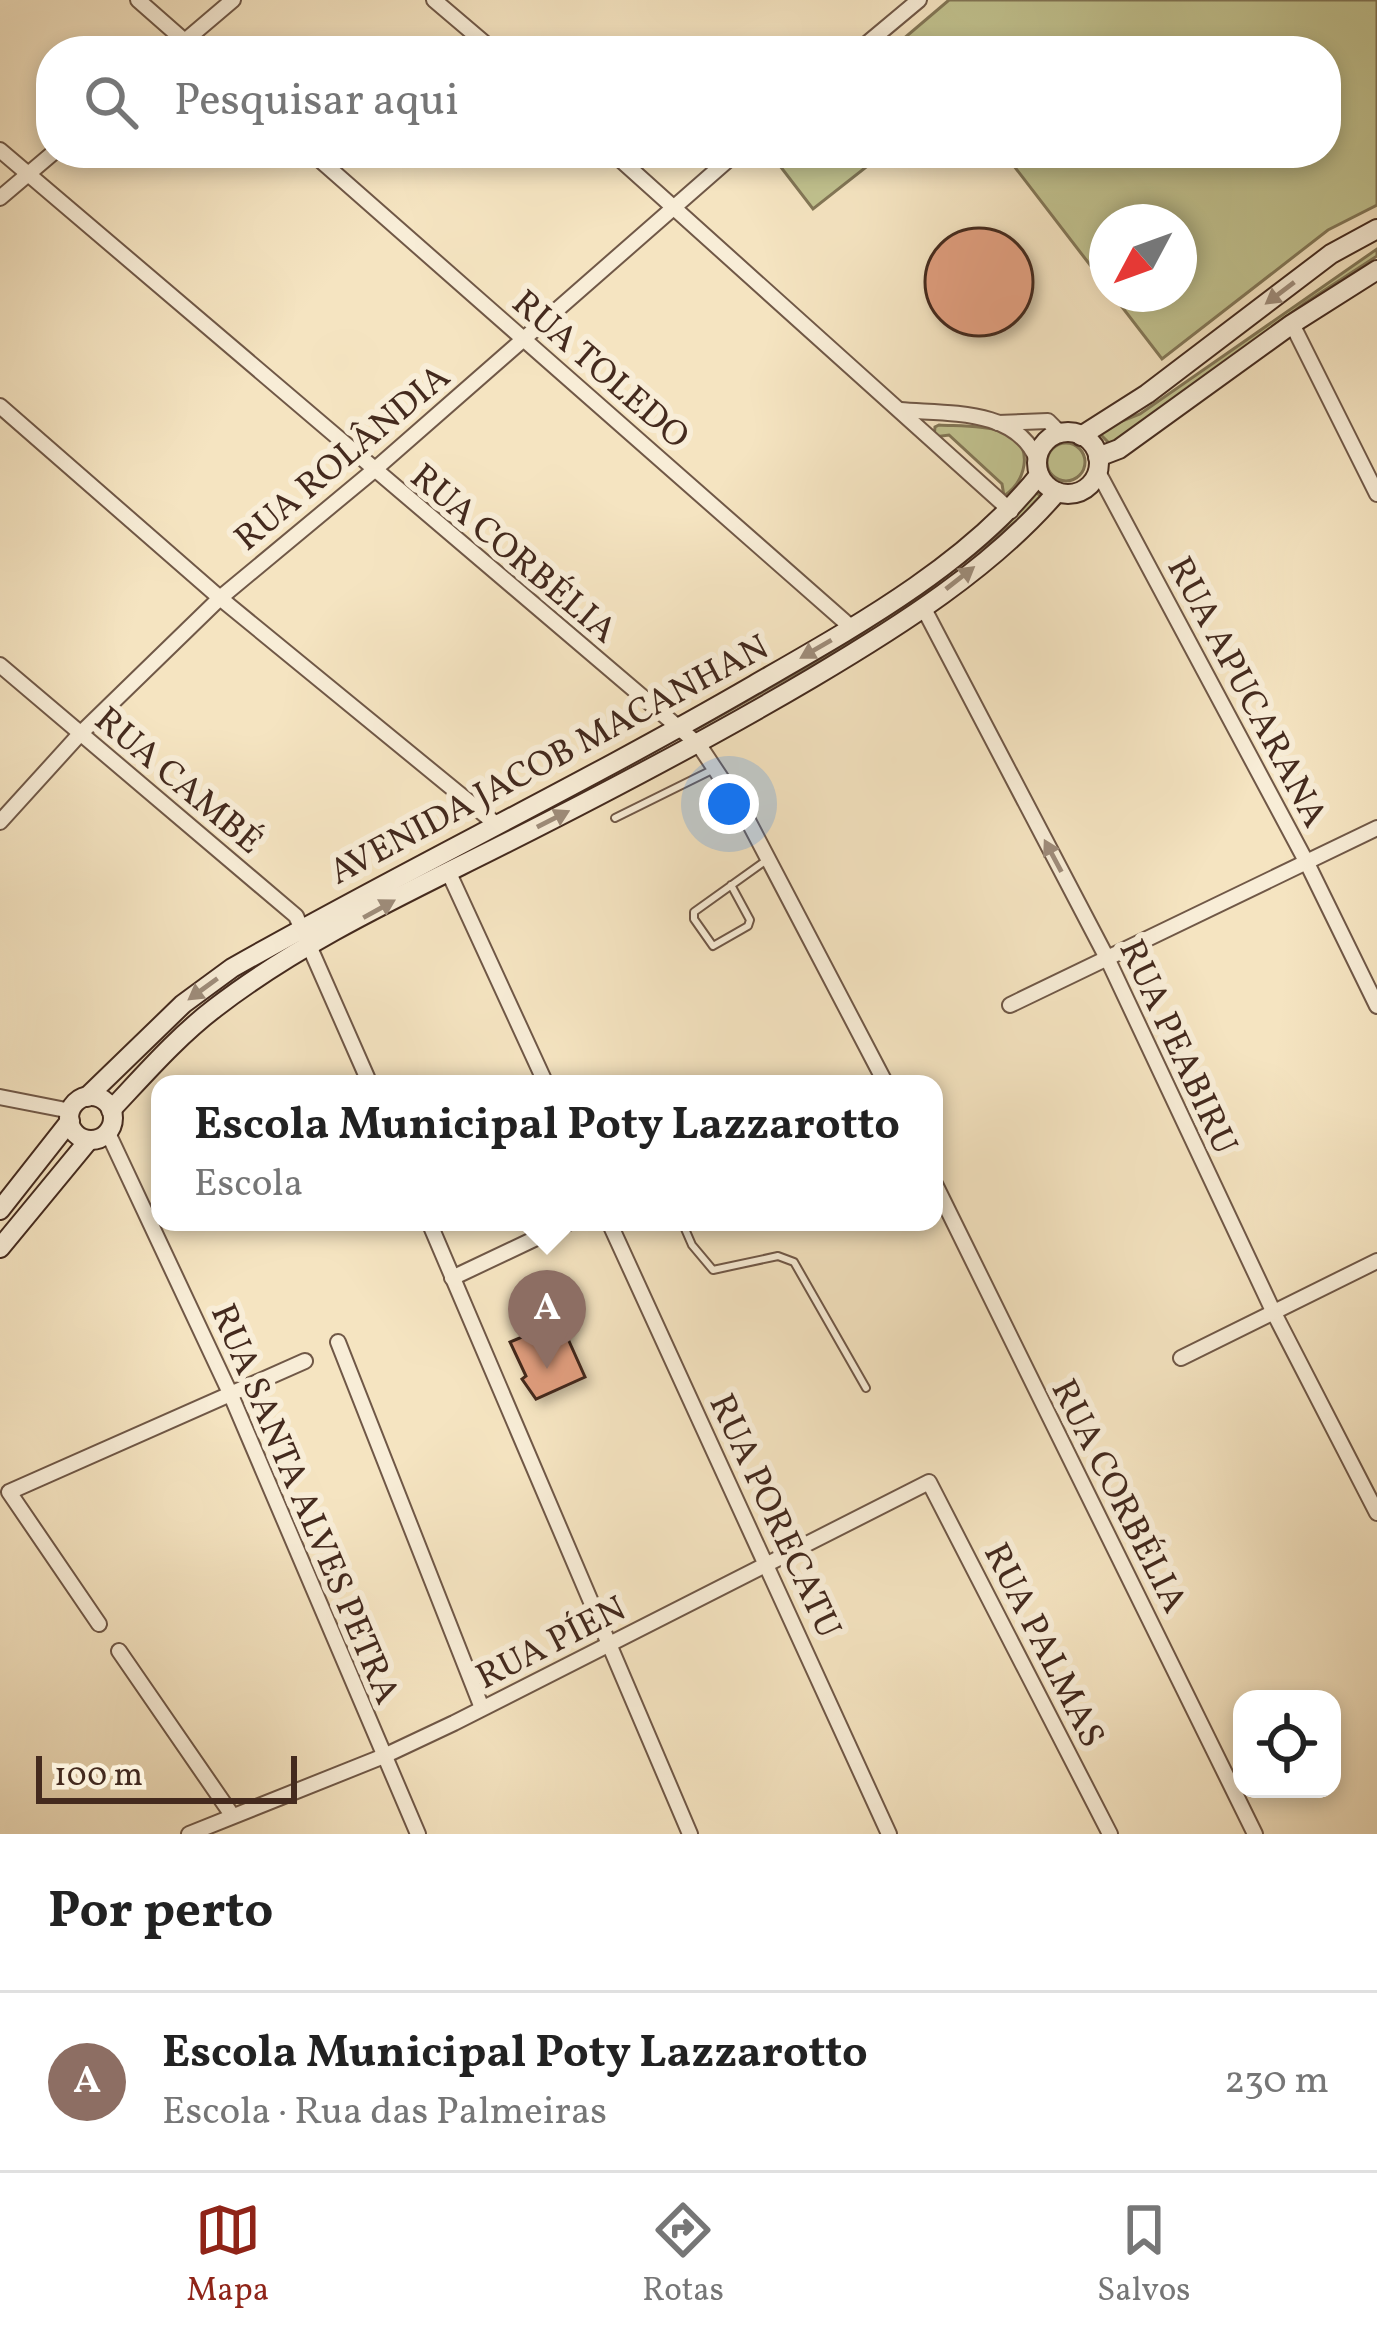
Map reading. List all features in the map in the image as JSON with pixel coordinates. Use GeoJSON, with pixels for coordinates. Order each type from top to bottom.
{"type":"FeatureCollection","features":[{"type":"Feature","properties":{"kind":"main road"},"geometry":{"type":"LineString","coordinates":[[1081,436],[1147,394],[1331,254],[1377,229]]}},
{"type":"Feature","properties":{"kind":"main road"},"geometry":{"type":"LineString","coordinates":[[1097,464],[1090,442],[1060,433],[1043,444],[1038,467],[1057,492],[1069,494],[1085,488],[1097,464],[1292,324],[1377,270]]}},
{"type":"Feature","properties":{"kind":"main road","name":"AVENIDA JACOB MACANHAN"},"geometry":{"type":"LineString","coordinates":[[111,1109],[216,1006],[307,937],[496,824],[678,729],[852,628],[1011,511],[1038,467]]}},
{"type":"Feature","properties":{"kind":"main road","name":"AVENIDA JACOB MACANHAN"},"geometry":{"type":"LineString","coordinates":[[87,1097],[183,1004],[232,968],[448,871],[698,745],[922,607],[1022,529],[1057,492]]}},
{"type":"Feature","properties":{"kind":"main road"},"geometry":{"type":"LineString","coordinates":[[0,1210],[77,1102],[87,1097],[100,1099],[111,1109],[113,1120],[0,1248]]}},
{"type":"Feature","properties":{"kind":"main road"},"geometry":{"type":"LineString","coordinates":[[70,1116],[76,1134],[98,1136]]}},
{"type":"Feature","properties":{"kind":"street"},"geometry":{"type":"LineString","coordinates":[[138,0],[172,36]]}},
{"type":"Feature","properties":{"kind":"street"},"geometry":{"type":"LineString","coordinates":[[196,36],[233,0]]}},
{"type":"Feature","properties":{"kind":"street"},"geometry":{"type":"LineString","coordinates":[[434,0],[476,36]]}},
{"type":"Feature","properties":{"kind":"street"},"geometry":{"type":"LineString","coordinates":[[876,36],[919,0]]}},
{"type":"Feature","properties":{"kind":"street","name":"RUA CORBÉLIA"},"geometry":{"type":"LineString","coordinates":[[0,150],[698,745],[768,859],[881,1075]]}},
{"type":"Feature","properties":{"kind":"street"},"geometry":{"type":"LineString","coordinates":[[0,198],[36,168]]}},
{"type":"Feature","properties":{"kind":"street","name":"RUA TOLEDO"},"geometry":{"type":"LineString","coordinates":[[329,168],[852,628]]}},
{"type":"Feature","properties":{"kind":"street"},"geometry":{"type":"LineString","coordinates":[[632,168],[1011,511]]}},
{"type":"Feature","properties":{"kind":"street","name":"RUA ROLÂNDIA"},"geometry":{"type":"LineString","coordinates":[[0,822],[79,735],[220,598],[373,471],[718,168]]}},
{"type":"Feature","properties":{"kind":"street"},"geometry":{"type":"LineString","coordinates":[[1292,324],[1377,494]]}},
{"type":"Feature","properties":{"kind":"street"},"geometry":{"type":"LineString","coordinates":[[0,406],[220,598],[496,824]]}},
{"type":"Feature","properties":{"kind":"street"},"geometry":{"type":"LineString","coordinates":[[900,410],[976,416],[998,423],[1023,436],[1038,467]]}},
{"type":"Feature","properties":{"kind":"street"},"geometry":{"type":"LineString","coordinates":[[998,423],[1048,422],[1060,433]]}},
{"type":"Feature","properties":{"kind":"street","name":"RUA APUCARANA"},"geometry":{"type":"LineString","coordinates":[[1097,464],[1377,1006]]}},
{"type":"Feature","properties":{"kind":"street","name":"RUA PEABIRU"},"geometry":{"type":"LineString","coordinates":[[922,607],[1108,960],[1274,1313],[1377,1513]]}},
{"type":"Feature","properties":{"kind":"street","name":"RUA CAMBÉ"},"geometry":{"type":"LineString","coordinates":[[0,665],[296,916],[307,937]]}},
{"type":"Feature","properties":{"kind":"street"},"geometry":{"type":"LineString","coordinates":[[1010,1005],[1377,828]]}},
{"type":"Feature","properties":{"kind":"street"},"geometry":{"type":"LineString","coordinates":[[448,871],[542,1075]]}},
{"type":"Feature","properties":{"kind":"street"},"geometry":{"type":"LineString","coordinates":[[307,937],[366,1075]]}},
{"type":"Feature","properties":{"kind":"street"},"geometry":{"type":"LineString","coordinates":[[0,1097],[70,1116]]}},
{"type":"Feature","properties":{"kind":"street","name":"RUA SANTA ALVES PETRA"},"geometry":{"type":"LineString","coordinates":[[98,1136],[230,1393],[418,1834]]}},
{"type":"Feature","properties":{"kind":"street","name":"RUA CORBÉLIA"},"geometry":{"type":"LineString","coordinates":[[943,1200],[1255,1834]]}},
{"type":"Feature","properties":{"kind":"street"},"geometry":{"type":"LineString","coordinates":[[433,1231],[690,1834]]}},
{"type":"Feature","properties":{"kind":"street"},"geometry":{"type":"LineString","coordinates":[[452,1277],[551,1231]]}},
{"type":"Feature","properties":{"kind":"street","name":"RUA PORECATU"},"geometry":{"type":"LineString","coordinates":[[613,1231],[889,1834]]}},
{"type":"Feature","properties":{"kind":"street"},"geometry":{"type":"LineString","coordinates":[[1181,1358],[1377,1261]]}},
{"type":"Feature","properties":{"kind":"street"},"geometry":{"type":"LineString","coordinates":[[338,1342],[482,1708]]}},
{"type":"Feature","properties":{"kind":"street"},"geometry":{"type":"LineString","coordinates":[[99,1624],[9,1492],[305,1361]]}},
{"type":"Feature","properties":{"kind":"street","name":"RUA PÍEN"},"geometry":{"type":"LineString","coordinates":[[189,1834],[383,1756],[929,1482]]}},
{"type":"Feature","properties":{"kind":"street","name":"RUA PALMAS"},"geometry":{"type":"LineString","coordinates":[[929,1482],[1109,1834]]}},
{"type":"Feature","properties":{"kind":"street"},"geometry":{"type":"LineString","coordinates":[[118,1651],[232,1815]]}},
{"type":"Feature","properties":{"kind":"lane"},"geometry":{"type":"LineString","coordinates":[[615,818],[715,769]]}},
{"type":"Feature","properties":{"kind":"lane"},"geometry":{"type":"LineString","coordinates":[[731,885],[750,920],[748,926],[713,946],[694,912],[731,885],[768,859]]}},
{"type":"Feature","properties":{"kind":"lane"},"geometry":{"type":"LineString","coordinates":[[686,1231],[712,1270],[778,1256],[794,1262],[866,1388]]}},
{"type":"Feature","properties":{"kind":"green space"},"geometry":{"type":"Polygon","coordinates":[[[949,0],[1377,0],[1377,205],[1328,230],[1162,359],[1126,312],[1197,312],[1197,204],[1089,204],[1089,264],[1016,168],[1341,168],[1341,36],[907,36],[949,0]]]}},
{"type":"Feature","properties":{"kind":"green space"},"geometry":{"type":"Polygon","coordinates":[[[782,168],[865,168],[813,209],[782,168]]]}},
{"type":"Feature","properties":{"kind":"green space"},"geometry":{"type":"Polygon","coordinates":[[[1377,249],[1377,256],[1305,303],[1112,446],[1097,431],[1140,414],[1377,249]]]}},
{"type":"Feature","properties":{"kind":"green space"},"geometry":{"type":"Polygon","coordinates":[[[939,425],[994,429],[1017,440],[1024,465],[1014,487],[1004,496],[1002,484],[949,435],[934,437],[939,425]]]}},
{"type":"Feature","properties":{"kind":"green space"},"geometry":{"type":"Polygon","coordinates":[[[1066,443],[1079,449],[1085,462],[1079,475],[1066,481],[1053,475],[1047,462],[1053,449],[1066,443]]]}},
{"type":"Feature","properties":{"kind":"green space"},"geometry":{"type":"Polygon","coordinates":[[[1034,491],[1045,499],[887,622],[695,730],[860,634],[909,600],[1006,524],[1034,491]]]}},
{"type":"Feature","properties":{"kind":"building"},"geometry":{"type":"Polygon","coordinates":[[[979,228],[1000,232],[1017,244],[1029,261],[1033,282],[1029,303],[1017,320],[1000,332],[979,336],[958,332],[941,320],[929,303],[925,282],[929,261],[941,244],[958,232],[979,228]]]}},
{"type":"Feature","properties":{"kind":"building"},"geometry":{"type":"Polygon","coordinates":[[[560,1321],[585,1377],[536,1399],[522,1379],[526,1376],[510,1342],[560,1321]]]}},
{"type":"Feature","properties":{"kind":"place","name":"Escola Municipal Poty Lazzarotto"},"geometry":{"type":"Point","coordinates":[547,1369]}}]}
